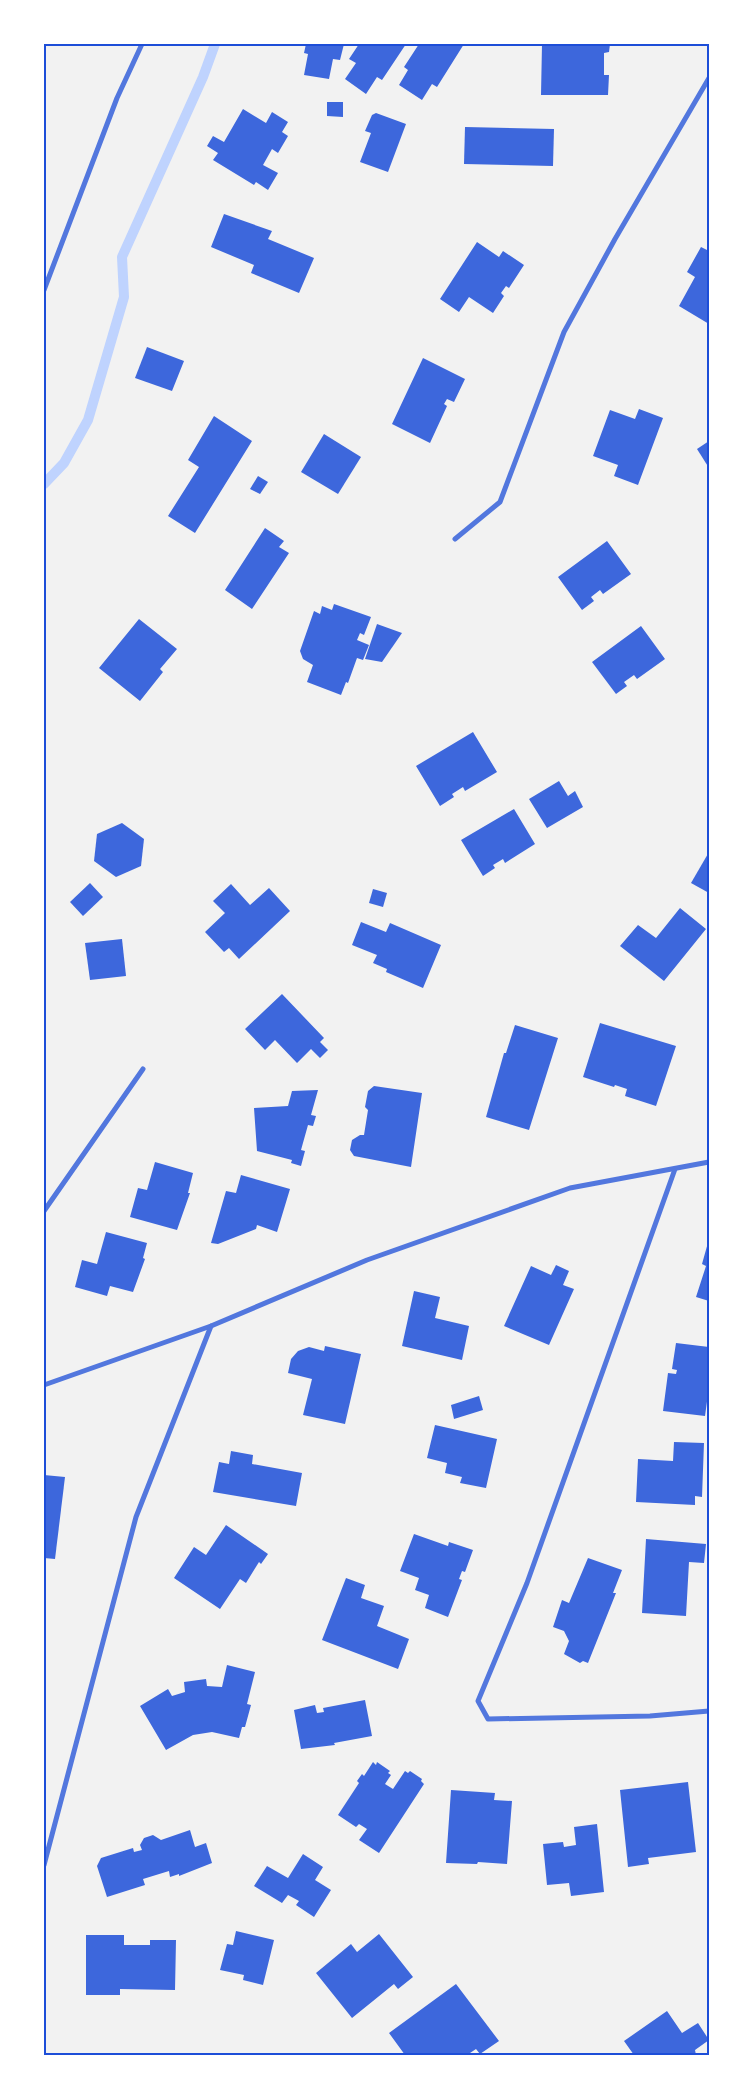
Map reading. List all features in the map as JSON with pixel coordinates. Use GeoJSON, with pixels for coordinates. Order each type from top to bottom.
{"type":"FeatureCollection","features":[{"type":"Feature","properties":{"kind":"street"},"geometry":{"type":"LineString","coordinates":[[44,290],[117,98],[142,44]]}},
{"type":"Feature","properties":{"kind":"street"},"geometry":{"type":"LineString","coordinates":[[455,539],[500,502],[564,332],[615,239],[709,78]]}},
{"type":"Feature","properties":{"kind":"street"},"geometry":{"type":"LineString","coordinates":[[44,1211],[143,1069]]}},
{"type":"Feature","properties":{"kind":"street"},"geometry":{"type":"LineString","coordinates":[[44,1385],[210,1326],[367,1260],[570,1188],[709,1162]]}},
{"type":"Feature","properties":{"kind":"street"},"geometry":{"type":"LineString","coordinates":[[675,1169],[526,1583],[478,1701],[488,1719],[650,1716],[709,1711]]}},
{"type":"Feature","properties":{"kind":"street"},"geometry":{"type":"LineString","coordinates":[[44,1865],[136,1517],[210,1326]]}},
{"type":"Feature","properties":{"kind":"building"},"geometry":{"type":"Polygon","coordinates":[[[306,44],[344,44],[340,60],[333,59],[329,79],[304,75],[308,54],[304,53],[306,44]]]}},
{"type":"Feature","properties":{"kind":"building"},"geometry":{"type":"Polygon","coordinates":[[[359,44],[406,44],[382,80],[377,77],[366,94],[345,79],[356,63],[349,59],[359,44]]]}},
{"type":"Feature","properties":{"kind":"building"},"geometry":{"type":"Polygon","coordinates":[[[419,44],[464,44],[437,87],[432,84],[422,100],[399,85],[408,70],[404,67],[419,44]]]}},
{"type":"Feature","properties":{"kind":"building"},"geometry":{"type":"Polygon","coordinates":[[[542,44],[610,44],[609,52],[604,53],[604,75],[609,75],[608,95],[541,95],[542,44]]]}},
{"type":"Feature","properties":{"kind":"building"},"geometry":{"type":"Polygon","coordinates":[[[327,102],[343,102],[343,117],[327,116],[327,102]]]}},
{"type":"Feature","properties":{"kind":"building"},"geometry":{"type":"Polygon","coordinates":[[[243,109],[266,123],[272,112],[288,122],[282,132],[288,136],[278,153],[272,149],[263,165],[278,173],[268,190],[256,182],[254,185],[213,160],[218,153],[207,146],[213,136],[224,142],[243,109]]]}},
{"type":"Feature","properties":{"kind":"building"},"geometry":{"type":"Polygon","coordinates":[[[376,113],[406,124],[388,172],[360,162],[371,133],[365,131],[372,115],[376,113]]]}},
{"type":"Feature","properties":{"kind":"building"},"geometry":{"type":"Polygon","coordinates":[[[465,127],[554,129],[553,166],[464,164],[465,127]]]}},
{"type":"Feature","properties":{"kind":"building"},"geometry":{"type":"Polygon","coordinates":[[[224,214],[272,231],[268,239],[314,258],[299,293],[251,273],[254,265],[211,247],[224,214]]]}},
{"type":"Feature","properties":{"kind":"building"},"geometry":{"type":"Polygon","coordinates":[[[477,242],[499,257],[503,251],[524,265],[509,288],[506,286],[501,293],[504,296],[493,313],[469,297],[459,312],[440,299],[477,242]]]}},
{"type":"Feature","properties":{"kind":"building"},"geometry":{"type":"Polygon","coordinates":[[[701,247],[709,251],[709,324],[679,306],[695,277],[687,272],[701,247]]]}},
{"type":"Feature","properties":{"kind":"building"},"geometry":{"type":"Polygon","coordinates":[[[147,347],[184,361],[172,391],[135,378],[147,347]]]}},
{"type":"Feature","properties":{"kind":"building"},"geometry":{"type":"Polygon","coordinates":[[[423,358],[465,379],[454,402],[447,399],[444,404],[447,406],[430,443],[392,424],[423,358]]]}},
{"type":"Feature","properties":{"kind":"building"},"geometry":{"type":"Polygon","coordinates":[[[639,409],[663,418],[638,485],[614,476],[618,465],[593,456],[610,410],[635,419],[639,409]]]}},
{"type":"Feature","properties":{"kind":"building"},"geometry":{"type":"Polygon","coordinates":[[[214,416],[252,441],[195,533],[168,516],[199,467],[188,460],[214,416]]]}},
{"type":"Feature","properties":{"kind":"building"},"geometry":{"type":"Polygon","coordinates":[[[324,434],[361,457],[338,494],[301,472],[324,434]]]}},
{"type":"Feature","properties":{"kind":"building"},"geometry":{"type":"Polygon","coordinates":[[[709,441],[709,468],[697,449],[709,441]]]}},
{"type":"Feature","properties":{"kind":"building"},"geometry":{"type":"Polygon","coordinates":[[[258,476],[268,482],[260,494],[250,489],[258,476]]]}},
{"type":"Feature","properties":{"kind":"building"},"geometry":{"type":"Polygon","coordinates":[[[265,528],[284,541],[279,547],[289,553],[252,609],[225,590],[265,528]]]}},
{"type":"Feature","properties":{"kind":"building"},"geometry":{"type":"Polygon","coordinates":[[[607,541],[631,574],[603,594],[600,590],[591,597],[594,601],[582,610],[558,577],[607,541]]]}},
{"type":"Feature","properties":{"kind":"building"},"geometry":{"type":"Polygon","coordinates":[[[334,604],[371,617],[364,635],[360,633],[357,640],[369,645],[363,660],[357,658],[348,683],[346,682],[341,695],[307,682],[313,665],[303,659],[300,651],[314,611],[320,614],[322,606],[332,610],[334,604]]]}},
{"type":"Feature","properties":{"kind":"building"},"geometry":{"type":"Polygon","coordinates":[[[139,619],[177,649],[160,669],[163,672],[140,701],[99,668],[139,619]]]}},
{"type":"Feature","properties":{"kind":"building"},"geometry":{"type":"Polygon","coordinates":[[[377,624],[402,633],[382,662],[365,659],[377,624]]]}},
{"type":"Feature","properties":{"kind":"building"},"geometry":{"type":"Polygon","coordinates":[[[641,626],[665,659],[637,679],[634,675],[624,682],[627,686],[616,694],[592,662],[641,626]]]}},
{"type":"Feature","properties":{"kind":"building"},"geometry":{"type":"Polygon","coordinates":[[[473,732],[497,772],[465,791],[463,787],[452,794],[454,797],[440,806],[416,766],[473,732]]]}},
{"type":"Feature","properties":{"kind":"building"},"geometry":{"type":"Polygon","coordinates":[[[559,781],[568,796],[575,791],[583,807],[547,828],[529,799],[559,781]]]}},
{"type":"Feature","properties":{"kind":"building"},"geometry":{"type":"Polygon","coordinates":[[[514,809],[535,844],[505,863],[503,859],[493,865],[495,868],[483,876],[461,840],[514,809]]]}},
{"type":"Feature","properties":{"kind":"building"},"geometry":{"type":"Polygon","coordinates":[[[122,823],[144,839],[141,866],[116,877],[94,861],[97,834],[122,823]]]}},
{"type":"Feature","properties":{"kind":"building"},"geometry":{"type":"Polygon","coordinates":[[[709,852],[709,893],[691,883],[709,852]]]}},
{"type":"Feature","properties":{"kind":"building"},"geometry":{"type":"Polygon","coordinates":[[[90,883],[103,897],[83,916],[70,902],[90,883]]]}},
{"type":"Feature","properties":{"kind":"building"},"geometry":{"type":"Polygon","coordinates":[[[231,884],[250,905],[269,888],[290,911],[239,959],[229,948],[224,952],[205,932],[225,913],[213,901],[231,884]]]}},
{"type":"Feature","properties":{"kind":"building"},"geometry":{"type":"Polygon","coordinates":[[[373,889],[387,893],[383,907],[369,903],[373,889]]]}},
{"type":"Feature","properties":{"kind":"building"},"geometry":{"type":"Polygon","coordinates":[[[680,908],[706,929],[664,981],[620,946],[638,925],[656,938],[680,908]]]}},
{"type":"Feature","properties":{"kind":"building"},"geometry":{"type":"Polygon","coordinates":[[[361,922],[386,932],[390,923],[441,945],[423,988],[386,972],[387,969],[373,963],[377,955],[352,945],[361,922]]]}},
{"type":"Feature","properties":{"kind":"building"},"geometry":{"type":"Polygon","coordinates":[[[122,939],[126,976],[90,980],[85,943],[122,939]]]}},
{"type":"Feature","properties":{"kind":"building"},"geometry":{"type":"Polygon","coordinates":[[[282,994],[324,1038],[320,1042],[328,1050],[320,1058],[311,1049],[297,1063],[275,1040],[265,1050],[245,1029],[282,994]]]}},
{"type":"Feature","properties":{"kind":"building"},"geometry":{"type":"Polygon","coordinates":[[[600,1023],[676,1046],[656,1106],[625,1096],[627,1089],[583,1077],[600,1023]]]}},
{"type":"Feature","properties":{"kind":"building"},"geometry":{"type":"Polygon","coordinates":[[[515,1025],[558,1038],[529,1130],[486,1117],[504,1053],[506,1053],[515,1025]]]}},
{"type":"Feature","properties":{"kind":"building"},"geometry":{"type":"Polygon","coordinates":[[[374,1086],[422,1093],[411,1167],[354,1156],[350,1150],[352,1140],[360,1135],[364,1135],[368,1110],[365,1107],[368,1091],[374,1086]]]}},
{"type":"Feature","properties":{"kind":"building"},"geometry":{"type":"Polygon","coordinates":[[[318,1090],[311,1115],[316,1116],[313,1126],[308,1125],[301,1150],[305,1151],[301,1166],[291,1163],[292,1160],[257,1151],[254,1108],[288,1106],[292,1091],[318,1090]]]}},
{"type":"Feature","properties":{"kind":"building"},"geometry":{"type":"Polygon","coordinates":[[[155,1162],[193,1173],[188,1193],[190,1193],[177,1230],[130,1217],[138,1188],[147,1190],[155,1162]]]}},
{"type":"Feature","properties":{"kind":"building"},"geometry":{"type":"Polygon","coordinates":[[[241,1175],[290,1189],[277,1232],[257,1225],[256,1229],[218,1244],[211,1243],[226,1191],[236,1193],[241,1175]]]}},
{"type":"Feature","properties":{"kind":"building"},"geometry":{"type":"Polygon","coordinates":[[[106,1232],[147,1243],[143,1258],[145,1259],[133,1292],[110,1286],[107,1296],[75,1287],[82,1260],[97,1264],[106,1232]]]}},
{"type":"Feature","properties":{"kind":"building"},"geometry":{"type":"Polygon","coordinates":[[[709,1239],[709,1301],[696,1297],[706,1266],[702,1264],[709,1239]]]}},
{"type":"Feature","properties":{"kind":"building"},"geometry":{"type":"Polygon","coordinates":[[[556,1265],[569,1271],[563,1285],[574,1289],[549,1345],[504,1326],[531,1266],[551,1275],[556,1265]]]}},
{"type":"Feature","properties":{"kind":"building"},"geometry":{"type":"Polygon","coordinates":[[[414,1291],[440,1297],[435,1318],[469,1326],[462,1360],[402,1346],[414,1291]]]}},
{"type":"Feature","properties":{"kind":"building"},"geometry":{"type":"Polygon","coordinates":[[[676,1343],[709,1347],[709,1387],[705,1416],[663,1411],[668,1373],[676,1374],[677,1370],[672,1369],[676,1343]]]}},
{"type":"Feature","properties":{"kind":"building"},"geometry":{"type":"Polygon","coordinates":[[[325,1346],[361,1354],[345,1424],[303,1415],[312,1379],[288,1373],[291,1359],[298,1351],[309,1347],[324,1351],[325,1346]]]}},
{"type":"Feature","properties":{"kind":"building"},"geometry":{"type":"Polygon","coordinates":[[[479,1396],[483,1410],[454,1419],[451,1405],[479,1396]]]}},
{"type":"Feature","properties":{"kind":"building"},"geometry":{"type":"Polygon","coordinates":[[[435,1425],[497,1439],[486,1488],[460,1483],[462,1477],[445,1473],[447,1463],[427,1458],[435,1425]]]}},
{"type":"Feature","properties":{"kind":"building"},"geometry":{"type":"Polygon","coordinates":[[[674,1442],[704,1443],[702,1497],[695,1496],[695,1505],[636,1502],[638,1459],[673,1461],[674,1442]]]}},
{"type":"Feature","properties":{"kind":"building"},"geometry":{"type":"Polygon","coordinates":[[[231,1451],[253,1455],[252,1464],[302,1473],[296,1506],[213,1492],[219,1462],[229,1464],[231,1451]]]}},
{"type":"Feature","properties":{"kind":"building"},"geometry":{"type":"Polygon","coordinates":[[[44,1475],[65,1477],[55,1559],[44,1558],[44,1475]]]}},
{"type":"Feature","properties":{"kind":"building"},"geometry":{"type":"Polygon","coordinates":[[[226,1525],[268,1554],[261,1564],[259,1562],[246,1583],[240,1579],[220,1609],[174,1578],[194,1547],[206,1555],[226,1525]]]}},
{"type":"Feature","properties":{"kind":"building"},"geometry":{"type":"Polygon","coordinates":[[[414,1534],[448,1546],[449,1542],[473,1550],[465,1572],[462,1571],[459,1579],[462,1580],[448,1617],[425,1608],[429,1595],[415,1590],[419,1578],[400,1571],[414,1534]]]}},
{"type":"Feature","properties":{"kind":"building"},"geometry":{"type":"Polygon","coordinates":[[[646,1539],[706,1544],[704,1563],[689,1562],[686,1616],[642,1613],[646,1539]]]}},
{"type":"Feature","properties":{"kind":"building"},"geometry":{"type":"Polygon","coordinates":[[[588,1558],[622,1570],[613,1593],[616,1593],[588,1663],[583,1661],[580,1663],[564,1654],[569,1641],[564,1631],[553,1627],[562,1600],[569,1603],[588,1558]]]}},
{"type":"Feature","properties":{"kind":"building"},"geometry":{"type":"Polygon","coordinates":[[[346,1578],[365,1585],[361,1598],[384,1606],[377,1626],[409,1639],[398,1669],[322,1640],[346,1578]]]}},
{"type":"Feature","properties":{"kind":"building"},"geometry":{"type":"Polygon","coordinates":[[[227,1665],[255,1672],[247,1704],[251,1705],[245,1727],[242,1727],[239,1738],[212,1732],[193,1735],[166,1750],[140,1706],[168,1689],[172,1696],[185,1692],[184,1682],[206,1679],[207,1686],[222,1687],[227,1665]]]}},
{"type":"Feature","properties":{"kind":"building"},"geometry":{"type":"Polygon","coordinates":[[[365,1700],[372,1736],[334,1743],[335,1745],[301,1749],[294,1710],[315,1705],[317,1713],[324,1712],[323,1708],[365,1700]]]}},
{"type":"Feature","properties":{"kind":"building"},"geometry":{"type":"Polygon","coordinates":[[[373,1762],[376,1765],[377,1762],[390,1771],[388,1773],[391,1775],[385,1784],[393,1789],[405,1771],[408,1773],[410,1771],[422,1779],[421,1781],[424,1784],[379,1853],[359,1840],[367,1829],[359,1824],[356,1827],[338,1815],[359,1783],[357,1781],[362,1774],[364,1776],[373,1762]]]}},
{"type":"Feature","properties":{"kind":"building"},"geometry":{"type":"Polygon","coordinates":[[[688,1782],[696,1852],[648,1858],[649,1864],[628,1867],[620,1790],[688,1782]]]}},
{"type":"Feature","properties":{"kind":"building"},"geometry":{"type":"Polygon","coordinates":[[[451,1790],[495,1793],[494,1800],[512,1801],[507,1864],[478,1862],[477,1864],[446,1863],[451,1790]]]}},
{"type":"Feature","properties":{"kind":"building"},"geometry":{"type":"Polygon","coordinates":[[[597,1824],[604,1892],[571,1896],[569,1883],[547,1885],[543,1844],[563,1842],[564,1847],[576,1845],[574,1827],[597,1824]]]}},
{"type":"Feature","properties":{"kind":"building"},"geometry":{"type":"Polygon","coordinates":[[[190,1830],[195,1847],[206,1843],[212,1863],[179,1876],[179,1874],[170,1877],[169,1871],[143,1879],[145,1885],[107,1897],[97,1866],[101,1858],[133,1848],[134,1852],[142,1850],[140,1845],[144,1838],[153,1835],[161,1840],[190,1830]]]}},
{"type":"Feature","properties":{"kind":"building"},"geometry":{"type":"Polygon","coordinates":[[[303,1854],[323,1867],[315,1880],[331,1890],[314,1917],[296,1905],[299,1901],[288,1895],[282,1903],[254,1886],[267,1866],[288,1878],[303,1854]]]}},
{"type":"Feature","properties":{"kind":"building"},"geometry":{"type":"Polygon","coordinates":[[[236,1931],[274,1940],[263,1985],[243,1980],[244,1975],[220,1970],[227,1944],[233,1945],[236,1931]]]}},
{"type":"Feature","properties":{"kind":"building"},"geometry":{"type":"Polygon","coordinates":[[[379,1934],[413,1977],[398,1989],[394,1984],[352,2018],[316,1973],[351,1944],[357,1952],[379,1934]]]}},
{"type":"Feature","properties":{"kind":"building"},"geometry":{"type":"Polygon","coordinates":[[[86,1935],[124,1935],[124,1945],[150,1945],[150,1940],[176,1940],[175,1990],[120,1989],[120,1995],[86,1995],[86,1935]]]}},
{"type":"Feature","properties":{"kind":"building"},"geometry":{"type":"Polygon","coordinates":[[[456,1984],[499,2041],[480,2054],[476,2049],[470,2053],[472,2055],[405,2055],[389,2033],[456,1984]]]}},
{"type":"Feature","properties":{"kind":"building"},"geometry":{"type":"Polygon","coordinates":[[[667,2011],[682,2033],[698,2023],[709,2040],[695,2050],[696,2055],[634,2055],[624,2041],[667,2011]]]}},
{"type":"Feature","properties":{"kind":"waterway"},"geometry":{"type":"LineString","coordinates":[[44,484],[64,463],[88,420],[124,297],[122,257],[203,77],[215,44]]}}]}
